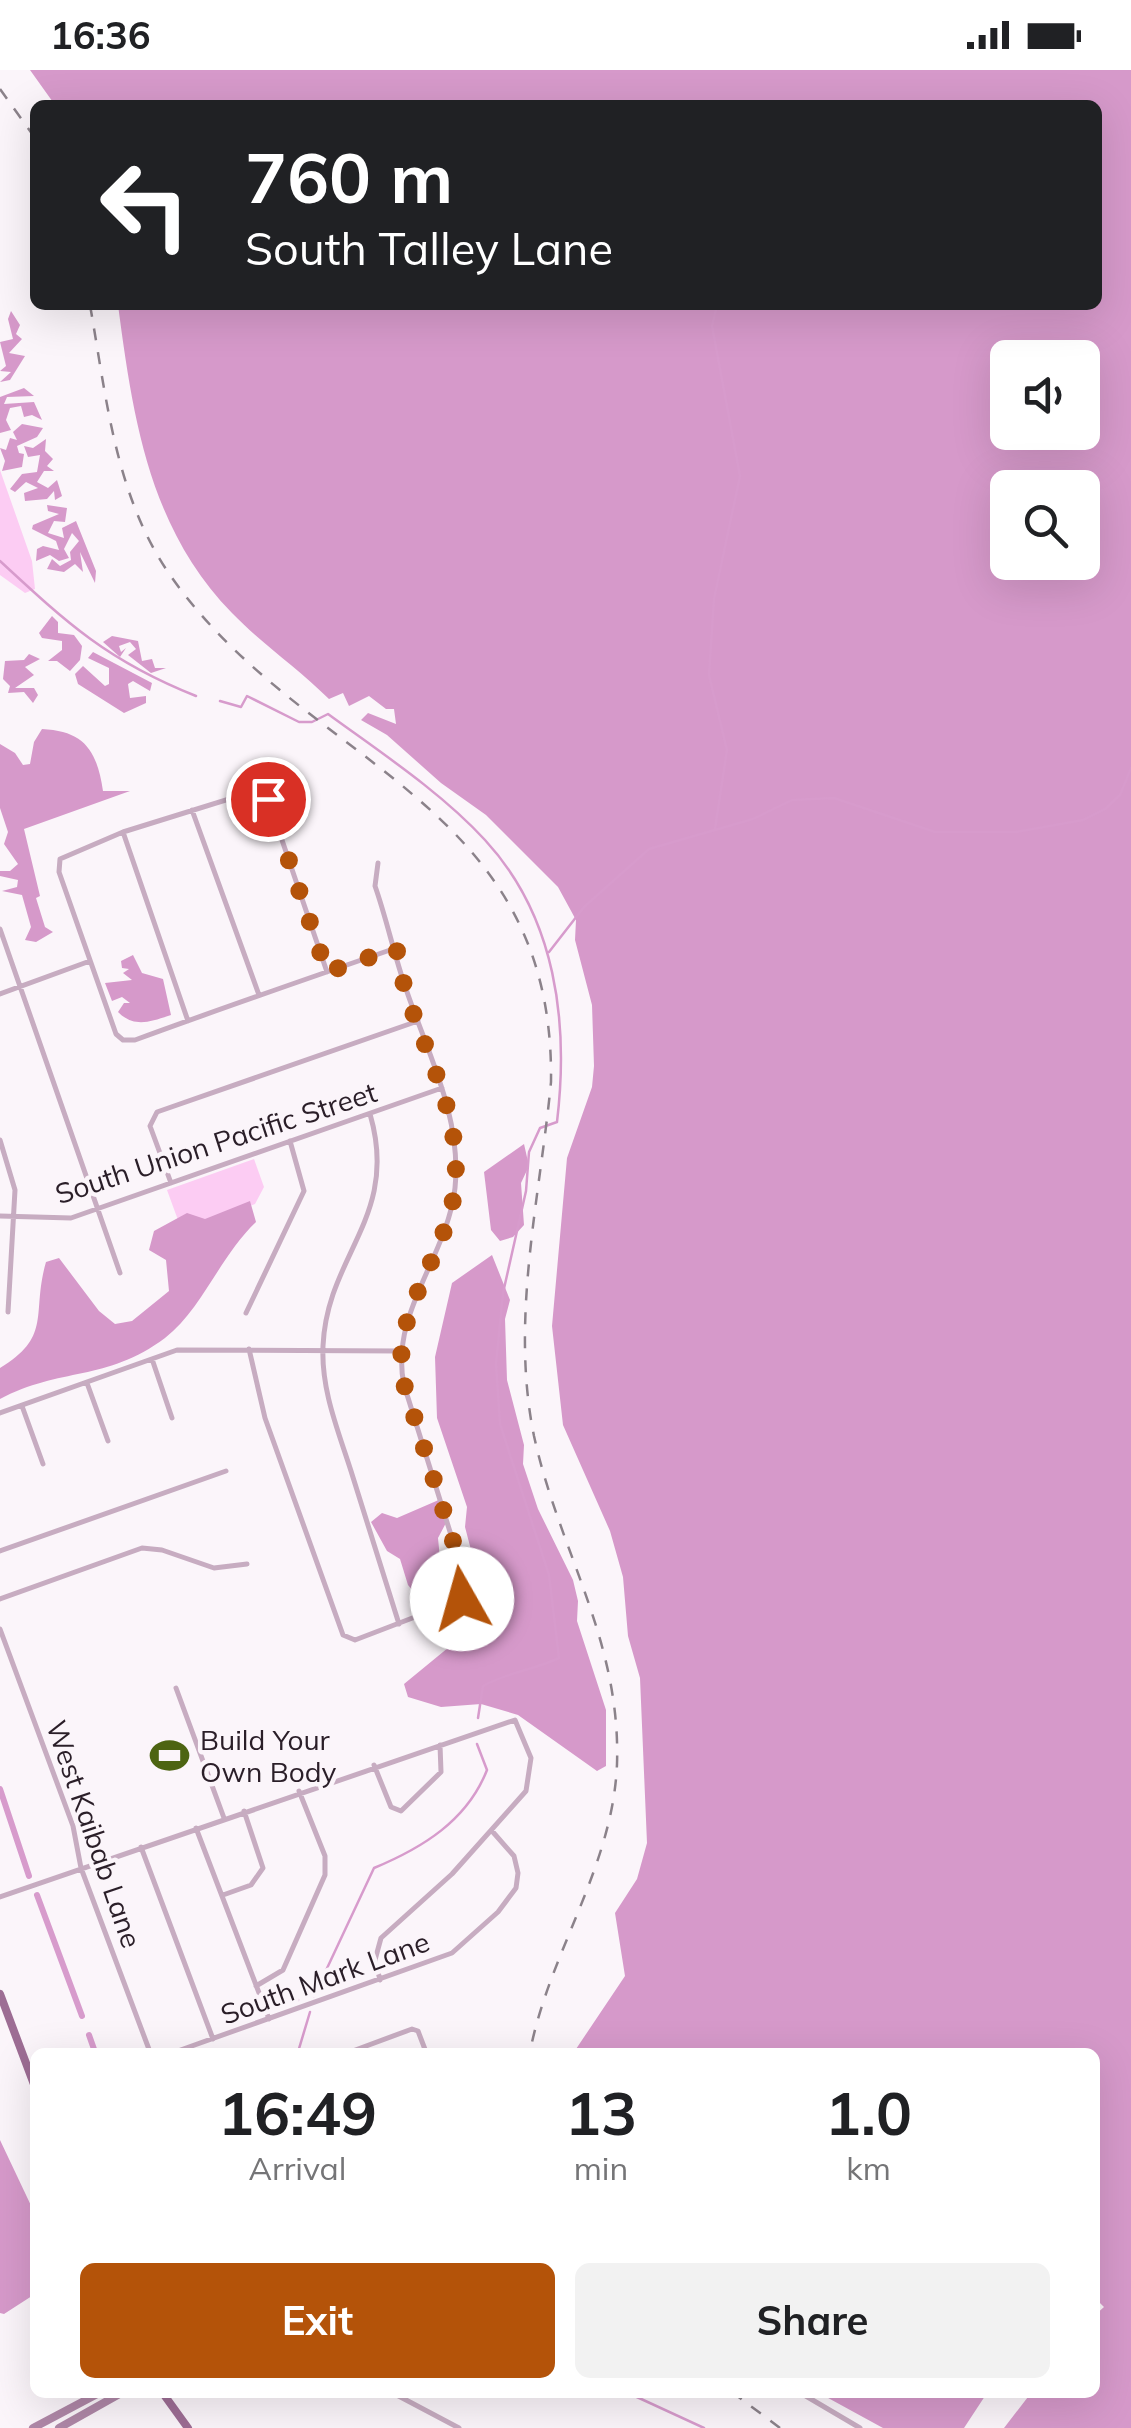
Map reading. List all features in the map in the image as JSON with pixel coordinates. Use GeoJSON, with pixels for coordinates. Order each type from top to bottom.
{"type":"FeatureCollection","features":[{"type":"Feature","properties":{"kind":"main road"},"geometry":{"type":"LineString","coordinates":[[0,1994],[30,2074]]}},
{"type":"Feature","properties":{"kind":"main road"},"geometry":{"type":"LineString","coordinates":[[166,2398],[188,2428]]}},
{"type":"Feature","properties":{"kind":"street"},"geometry":{"type":"LineString","coordinates":[[327,972],[263,792],[252,790],[123,832],[60,859],[59,872],[116,1034],[123,1040],[188,1020],[259,995],[327,972],[396,948]]}},
{"type":"Feature","properties":{"kind":"street"},"geometry":{"type":"LineString","coordinates":[[192,810],[259,995]]}},
{"type":"Feature","properties":{"kind":"street"},"geometry":{"type":"LineString","coordinates":[[123,832],[188,1020]]}},
{"type":"Feature","properties":{"kind":"street"},"geometry":{"type":"LineString","coordinates":[[248,1349],[265,1418],[341,1631],[356,1640],[460,1600],[467,1586],[404,1384],[400,1352],[403,1328],[443,1239],[455,1188],[453,1132],[376,886],[378,863]]}},
{"type":"Feature","properties":{"kind":"street"},"geometry":{"type":"LineString","coordinates":[[0,929],[120,1274]]}},
{"type":"Feature","properties":{"kind":"street"},"geometry":{"type":"LineString","coordinates":[[0,994],[90,961]]}},
{"type":"Feature","properties":{"kind":"street"},"geometry":{"type":"LineString","coordinates":[[171,1183],[150,1126],[157,1112],[418,1021]]}},
{"type":"Feature","properties":{"kind":"street","name":"South Union Pacific Street"},"geometry":{"type":"LineString","coordinates":[[0,1216],[60,1220],[98,1209],[442,1088]]}},
{"type":"Feature","properties":{"kind":"street"},"geometry":{"type":"LineString","coordinates":[[370,1114],[379,1154],[377,1189],[330,1304],[323,1350],[330,1403],[399,1624]]}},
{"type":"Feature","properties":{"kind":"street"},"geometry":{"type":"LineString","coordinates":[[0,1140],[14,1180],[8,1312]]}},
{"type":"Feature","properties":{"kind":"street"},"geometry":{"type":"LineString","coordinates":[[246,1313],[304,1191],[290,1141]]}},
{"type":"Feature","properties":{"kind":"street"},"geometry":{"type":"LineString","coordinates":[[0,1413],[188,1348],[400,1352]]}},
{"type":"Feature","properties":{"kind":"street"},"geometry":{"type":"LineString","coordinates":[[152,1359],[172,1418]]}},
{"type":"Feature","properties":{"kind":"street"},"geometry":{"type":"LineString","coordinates":[[87,1382],[108,1442]]}},
{"type":"Feature","properties":{"kind":"street"},"geometry":{"type":"LineString","coordinates":[[22,1405],[43,1464]]}},
{"type":"Feature","properties":{"kind":"street"},"geometry":{"type":"LineString","coordinates":[[0,1552],[226,1471]]}},
{"type":"Feature","properties":{"kind":"street"},"geometry":{"type":"LineString","coordinates":[[0,1599],[142,1548],[162,1550],[214,1568],[247,1564]]}},
{"type":"Feature","properties":{"kind":"street","name":"West Kaibab Lane"},"geometry":{"type":"LineString","coordinates":[[0,1629],[75,1831],[81,1868],[148,2048]]}},
{"type":"Feature","properties":{"kind":"street"},"geometry":{"type":"LineString","coordinates":[[176,1688],[224,1818]]}},
{"type":"Feature","properties":{"kind":"street"},"geometry":{"type":"LineString","coordinates":[[0,1897],[374,1765],[515,1720],[529,1752],[531,1778],[522,1798],[381,1938],[376,1960],[380,1980]]}},
{"type":"Feature","properties":{"kind":"street"},"geometry":{"type":"LineString","coordinates":[[374,1765],[391,1808],[402,1812],[441,1772],[440,1745]]}},
{"type":"Feature","properties":{"kind":"street"},"geometry":{"type":"LineString","coordinates":[[256,1986],[283,1970],[325,1875],[325,1856],[299,1792]]}},
{"type":"Feature","properties":{"kind":"street"},"geometry":{"type":"LineString","coordinates":[[222,1895],[257,1881],[263,1868],[244,1811]]}},
{"type":"Feature","properties":{"kind":"street"},"geometry":{"type":"LineString","coordinates":[[196,1828],[269,2019]]}},
{"type":"Feature","properties":{"kind":"street","name":"South Mark Lane"},"geometry":{"type":"LineString","coordinates":[[187,2048],[446,1957],[512,1896],[517,1864],[492,1831]]}},
{"type":"Feature","properties":{"kind":"street"},"geometry":{"type":"LineString","coordinates":[[141,1847],[213,2039]]}},
{"type":"Feature","properties":{"kind":"street"},"geometry":{"type":"LineString","coordinates":[[360,2048],[412,2028],[418,2031],[424,2048]]}},
{"type":"Feature","properties":{"kind":"street"},"geometry":{"type":"LineString","coordinates":[[32,2428],[90,2398]]}},
{"type":"Feature","properties":{"kind":"street"},"geometry":{"type":"LineString","coordinates":[[58,2428],[112,2398]]}},
{"type":"Feature","properties":{"kind":"street"},"geometry":{"type":"LineString","coordinates":[[402,2398],[459,2428]]}},
{"type":"Feature","properties":{"kind":"street"},"geometry":{"type":"LineString","coordinates":[[810,2398],[860,2428]]}},
{"type":"Feature","properties":{"kind":"shaded area"},"geometry":{"type":"Polygon","coordinates":[[[30,70],[1131,70],[1131,2428],[1004,2428],[1027,2398],[1100,2398],[1100,2311],[1104,2307],[1100,2303],[1100,2048],[577,2048],[625,1976],[615,1913],[637,1879],[647,1843],[640,1678],[628,1636],[623,1577],[610,1531],[563,1425],[552,1326],[567,1158],[592,1087],[594,1066],[592,1005],[575,940],[576,920],[558,887],[486,815],[441,783],[387,735],[361,720],[368,713],[396,724],[394,709],[386,709],[369,696],[349,706],[343,693],[329,699],[232,613],[181,545],[163,508],[139,430],[119,310],[1102,310],[1102,100],[51,100],[30,70]]]}},
{"type":"Feature","properties":{"kind":"shaded area"},"geometry":{"type":"Polygon","coordinates":[[[11,311],[20,325],[16,334],[22,339],[9,353],[25,356],[10,380],[0,382],[11,372],[0,371],[6,366],[0,342],[13,339],[8,319],[11,311]]]}},
{"type":"Feature","properties":{"kind":"shaded area"},"geometry":{"type":"Polygon","coordinates":[[[24,388],[34,396],[7,397],[4,404],[34,402],[42,420],[32,415],[24,417],[21,406],[10,408],[6,420],[11,430],[0,433],[0,397],[24,388]]]}},
{"type":"Feature","properties":{"kind":"shaded area"},"geometry":{"type":"Polygon","coordinates":[[[22,424],[43,428],[37,437],[17,446],[19,453],[24,454],[22,467],[2,471],[5,461],[0,448],[6,450],[10,438],[17,440],[13,432],[22,424]]]}},
{"type":"Feature","properties":{"kind":"shaded area"},"geometry":{"type":"Polygon","coordinates":[[[46,439],[45,451],[53,459],[47,466],[54,471],[44,471],[37,482],[48,488],[57,480],[62,496],[55,500],[54,491],[47,499],[25,501],[24,493],[38,488],[26,482],[15,492],[10,489],[22,474],[37,472],[40,455],[28,457],[24,446],[33,448],[46,439]]]}},
{"type":"Feature","properties":{"kind":"shaded area"},"geometry":{"type":"Polygon","coordinates":[[[0,470],[32,561],[35,589],[25,593],[0,575],[0,470]]]}},
{"type":"Feature","properties":{"kind":"shaded area"},"geometry":{"type":"Polygon","coordinates":[[[47,505],[67,508],[65,522],[54,521],[48,533],[64,538],[62,528],[76,521],[96,571],[95,583],[80,552],[83,572],[75,564],[64,572],[47,569],[52,559],[60,566],[71,560],[70,552],[79,541],[72,533],[64,549],[69,558],[59,561],[50,555],[36,561],[37,549],[43,546],[59,550],[56,541],[32,529],[33,525],[59,514],[48,511],[47,505]]]}},
{"type":"Feature","properties":{"kind":"shaded area"},"geometry":{"type":"Polygon","coordinates":[[[52,616],[58,622],[58,633],[74,635],[82,646],[80,660],[70,671],[57,661],[48,661],[62,650],[62,641],[42,638],[39,633],[52,616]]]}},
{"type":"Feature","properties":{"kind":"shaded area"},"geometry":{"type":"Polygon","coordinates":[[[112,636],[138,641],[142,661],[152,659],[155,668],[166,668],[151,673],[128,655],[136,649],[130,642],[119,646],[121,652],[126,648],[120,657],[103,642],[112,636]]]}},
{"type":"Feature","properties":{"kind":"shaded area"},"geometry":{"type":"Polygon","coordinates":[[[93,652],[152,683],[150,691],[133,681],[128,684],[130,698],[146,696],[146,703],[124,713],[78,684],[75,674],[83,666],[105,686],[109,684],[109,668],[88,658],[93,652]]]}},
{"type":"Feature","properties":{"kind":"shaded area"},"geometry":{"type":"Polygon","coordinates":[[[29,654],[40,659],[25,667],[34,675],[15,688],[34,688],[38,695],[33,703],[24,692],[8,693],[10,686],[3,679],[5,661],[24,660],[29,654]]]}},
{"type":"Feature","properties":{"kind":"shaded area"},"geometry":{"type":"Polygon","coordinates":[[[42,729],[69,734],[86,746],[97,765],[103,791],[130,791],[24,829],[40,896],[36,898],[45,927],[53,932],[36,942],[25,940],[31,927],[22,895],[2,891],[17,887],[18,880],[0,876],[0,871],[10,871],[18,864],[4,844],[8,832],[0,808],[0,744],[15,753],[23,765],[30,764],[34,742],[42,729]]]}},
{"type":"Feature","properties":{"kind":"shaded area"},"geometry":{"type":"Polygon","coordinates":[[[133,955],[142,973],[163,979],[171,1015],[136,1022],[118,1012],[124,1003],[130,1003],[122,997],[112,1001],[105,983],[132,980],[123,973],[129,969],[122,968],[121,961],[133,955]]]}},
{"type":"Feature","properties":{"kind":"shaded area"},"geometry":{"type":"Polygon","coordinates":[[[524,1144],[529,1166],[521,1183],[524,1225],[513,1237],[500,1241],[491,1230],[484,1172],[524,1144]]]}},
{"type":"Feature","properties":{"kind":"shaded area"},"geometry":{"type":"Polygon","coordinates":[[[254,1159],[264,1187],[255,1204],[182,1231],[167,1190],[254,1159]]]}},
{"type":"Feature","properties":{"kind":"shaded area"},"geometry":{"type":"Polygon","coordinates":[[[250,1201],[256,1222],[190,1312],[165,1338],[123,1362],[43,1382],[0,1399],[0,1368],[17,1356],[34,1334],[46,1262],[59,1258],[99,1311],[115,1324],[132,1321],[169,1291],[166,1260],[149,1250],[154,1231],[187,1213],[205,1219],[250,1201]]]}},
{"type":"Feature","properties":{"kind":"shaded area"},"geometry":{"type":"Polygon","coordinates":[[[492,1255],[510,1300],[505,1319],[507,1380],[524,1445],[523,1464],[538,1509],[573,1580],[577,1621],[606,1710],[606,1766],[597,1771],[518,1715],[481,1704],[441,1707],[408,1697],[404,1684],[471,1629],[482,1592],[465,1527],[467,1507],[437,1418],[435,1357],[452,1283],[492,1255]]]}},
{"type":"Feature","properties":{"kind":"shaded area"},"geometry":{"type":"Polygon","coordinates":[[[441,1499],[447,1521],[438,1538],[442,1580],[430,1592],[417,1596],[408,1585],[400,1559],[387,1551],[371,1522],[382,1513],[397,1518],[441,1499]]]}},
{"type":"Feature","properties":{"kind":"shaded area"},"geometry":{"type":"Polygon","coordinates":[[[0,2140],[30,2203],[30,2297],[0,2313],[0,2140]]]}},
{"type":"Feature","properties":{"kind":"shaded area"},"geometry":{"type":"Polygon","coordinates":[[[828,2398],[984,2398],[964,2428],[883,2428],[828,2398]]]}},
{"type":"Feature","properties":{"kind":"waterway"},"geometry":{"type":"LineString","coordinates":[[715,829],[727,750],[709,675],[714,599],[740,476],[712,326],[716,310]]}},
{"type":"Feature","properties":{"kind":"waterway"},"geometry":{"type":"LineString","coordinates":[[0,561],[47,604],[113,655],[196,696]]}},
{"type":"Feature","properties":{"kind":"waterway"},"geometry":{"type":"LineString","coordinates":[[220,701],[241,707],[247,696],[299,722],[312,722],[328,714],[430,789],[468,822],[509,870],[528,902],[552,972],[561,1047],[557,1122],[540,1128],[529,1152],[526,1191],[503,1293],[496,1364],[500,1424],[549,1575],[559,1658],[483,1686],[478,1718]]}},
{"type":"Feature","properties":{"kind":"waterway"},"geometry":{"type":"LineString","coordinates":[[549,952],[584,907],[649,849],[753,819],[792,800],[834,798],[935,832],[1016,832],[1083,820],[1105,809],[1120,795],[1131,768]]}},
{"type":"Feature","properties":{"kind":"waterway"},"geometry":{"type":"LineString","coordinates":[[314,1996],[374,1868],[426,1842],[468,1804],[487,1770],[477,1744]]}},
{"type":"Feature","properties":{"kind":"waterway"},"geometry":{"type":"LineString","coordinates":[[0,1789],[29,1876]]}},
{"type":"Feature","properties":{"kind":"waterway"},"geometry":{"type":"LineString","coordinates":[[37,1895],[82,2016]]}},
{"type":"Feature","properties":{"kind":"waterway"},"geometry":{"type":"LineString","coordinates":[[266,1988],[298,2000]]}},
{"type":"Feature","properties":{"kind":"waterway"},"geometry":{"type":"LineString","coordinates":[[299,2048],[310,2012]]}},
{"type":"Feature","properties":{"kind":"waterway"},"geometry":{"type":"LineString","coordinates":[[89,2035],[94,2048]]}},
{"type":"Feature","properties":{"kind":"waterway"},"geometry":{"type":"LineString","coordinates":[[639,2398],[704,2428]]}},
{"type":"Feature","properties":{"kind":"railway"},"geometry":{"type":"LineString","coordinates":[[0,89],[30,131]]}},
{"type":"Feature","properties":{"kind":"railway"},"geometry":{"type":"LineString","coordinates":[[91,310],[124,477],[150,542],[168,572],[223,638],[285,694],[411,793],[467,847],[512,909],[541,986],[551,1082],[529,1259],[527,1392],[545,1478],[599,1636],[609,1677],[616,1719],[617,1764],[604,1839],[551,1980],[531,2048]]}},
{"type":"Feature","properties":{"kind":"railway"},"geometry":{"type":"LineString","coordinates":[[740,2398],[780,2428]]}},
{"type":"Feature","properties":{"kind":"place","name":"Build Your Own Body"},"geometry":{"type":"Point","coordinates":[170,1756]}},
{"type":"Feature","properties":{"kind":"route"},"geometry":{"type":"LineString","coordinates":[[268,799],[327,972],[396,948],[404,984],[450,1117],[455,1188],[443,1239],[403,1328],[400,1368],[467,1586],[462,1599]]}}]}
